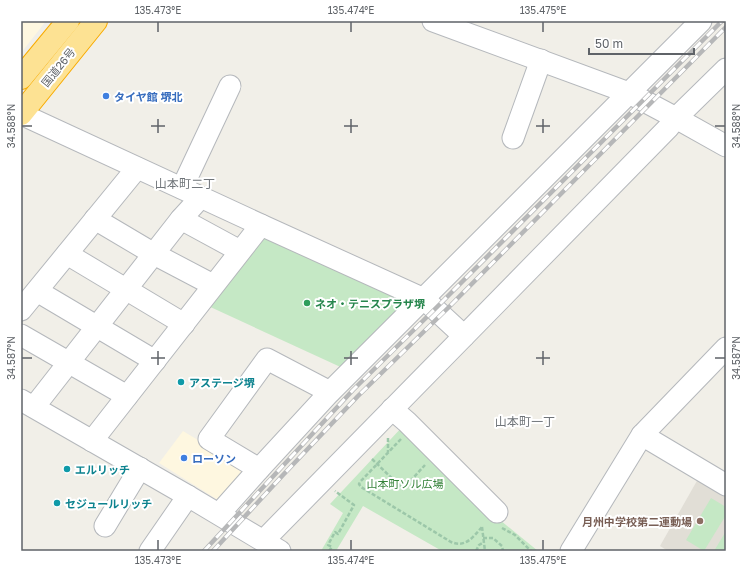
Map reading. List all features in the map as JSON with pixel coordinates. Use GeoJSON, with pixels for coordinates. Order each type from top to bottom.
{"type":"FeatureCollection","features":[{"type":"Feature","properties":{"kind":"highway","name":"国道26号"},"geometry":{"type":"LineString","coordinates":[[21,78],[68,21]]}},
{"type":"Feature","properties":{"kind":"highway","name":"国道26号"},"geometry":{"type":"LineString","coordinates":[[21,114],[96,21]]}},
{"type":"Feature","properties":{"kind":"street"},"geometry":{"type":"LineString","coordinates":[[433,21],[629,94],[726,146]]}},
{"type":"Feature","properties":{"kind":"street"},"geometry":{"type":"LineString","coordinates":[[219,514],[330,392],[701,21]]}},
{"type":"Feature","properties":{"kind":"street"},"geometry":{"type":"LineString","coordinates":[[513,138],[541,60]]}},
{"type":"Feature","properties":{"kind":"street"},"geometry":{"type":"LineString","coordinates":[[201,197],[181,219],[69,362],[27,403],[219,514],[271,547],[392,408],[668,128],[676,118],[726,69]]}},
{"type":"Feature","properties":{"kind":"street"},"geometry":{"type":"LineString","coordinates":[[182,188],[230,86]]}},
{"type":"Feature","properties":{"kind":"street"},"geometry":{"type":"LineString","coordinates":[[21,114],[424,299],[464,336]]}},
{"type":"Feature","properties":{"kind":"street"},"geometry":{"type":"LineString","coordinates":[[21,310],[138,168]]}},
{"type":"Feature","properties":{"kind":"street"},"geometry":{"type":"LineString","coordinates":[[95,219],[154,254],[213,285]]}},
{"type":"Feature","properties":{"kind":"street"},"geometry":{"type":"LineString","coordinates":[[181,219],[240,252]]}},
{"type":"Feature","properties":{"kind":"street"},"geometry":{"type":"LineString","coordinates":[[92,441],[261,225]]}},
{"type":"Feature","properties":{"kind":"street"},"geometry":{"type":"LineString","coordinates":[[67,254],[184,324]]}},
{"type":"Feature","properties":{"kind":"street"},"geometry":{"type":"LineString","coordinates":[[37,291],[155,361]]}},
{"type":"Feature","properties":{"kind":"street"},"geometry":{"type":"LineString","coordinates":[[21,334],[127,396]]}},
{"type":"Feature","properties":{"kind":"street"},"geometry":{"type":"LineString","coordinates":[[571,551],[642,434],[726,348]]}},
{"type":"Feature","properties":{"kind":"street"},"geometry":{"type":"LineString","coordinates":[[259,469],[209,439],[267,359],[330,392]]}},
{"type":"Feature","properties":{"kind":"street"},"geometry":{"type":"LineString","coordinates":[[392,408],[498,519]]}},
{"type":"Feature","properties":{"kind":"street"},"geometry":{"type":"LineString","coordinates":[[642,434],[726,485]]}},
{"type":"Feature","properties":{"kind":"street"},"geometry":{"type":"LineString","coordinates":[[105,526],[140,468]]}},
{"type":"Feature","properties":{"kind":"street"},"geometry":{"type":"LineString","coordinates":[[150,551],[188,496]]}},
{"type":"Feature","properties":{"kind":"path"},"geometry":{"type":"LineString","coordinates":[[406,434],[360,482],[359,484],[361,488],[456,545],[464,544],[469,541],[482,526],[485,551]]}},
{"type":"Feature","properties":{"kind":"path"},"geometry":{"type":"LineString","coordinates":[[388,436],[388,452]]}},
{"type":"Feature","properties":{"kind":"path"},"geometry":{"type":"LineString","coordinates":[[372,459],[403,489],[426,464]]}},
{"type":"Feature","properties":{"kind":"path"},"geometry":{"type":"LineString","coordinates":[[329,551],[332,547],[328,545],[335,532],[338,534],[354,505],[331,488]]}},
{"type":"Feature","properties":{"kind":"path"},"geometry":{"type":"LineString","coordinates":[[498,519],[531,551]]}},
{"type":"Feature","properties":{"kind":"path"},"geometry":{"type":"LineString","coordinates":[[483,538],[493,538],[502,546],[503,551]]}},
{"type":"Feature","properties":{"kind":"path"},"geometry":{"type":"LineString","coordinates":[[476,551],[479,545],[484,542]]}},
{"type":"Feature","properties":{"kind":"shaded area"},"geometry":{"type":"Polygon","coordinates":[[[21,21],[46,21],[21,53],[21,21]]]}},
{"type":"Feature","properties":{"kind":"shaded area"},"geometry":{"type":"Polygon","coordinates":[[[183,431],[246,469],[218,500],[159,463],[183,431]]]}},
{"type":"Feature","properties":{"kind":"shaded area","name":"月州中学校第二運動場"},"geometry":{"type":"Polygon","coordinates":[[[698,479],[726,495],[726,551],[668,551],[660,546],[698,479]]]}},
{"type":"Feature","properties":{"kind":"green space","name":"ネオ・テニスプラザ堺"},"geometry":{"type":"Polygon","coordinates":[[[262,233],[409,301],[347,370],[206,305],[262,233]]]}},
{"type":"Feature","properties":{"kind":"green space","name":"山本町ソル広場"},"geometry":{"type":"Polygon","coordinates":[[[404,425],[495,516],[538,551],[442,551],[363,506],[336,551],[321,551],[343,513],[330,504],[404,425]]]}},
{"type":"Feature","properties":{"kind":"green space"},"geometry":{"type":"Polygon","coordinates":[[[711,498],[726,507],[726,515],[704,551],[686,540],[711,498]]]}},
{"type":"Feature","properties":{"kind":"green space"},"geometry":{"type":"Polygon","coordinates":[[[726,531],[726,551],[714,551],[726,531]]]}},
{"type":"Feature","properties":{"kind":"railway"},"geometry":{"type":"LineString","coordinates":[[204,551],[353,390],[722,21]]}},
{"type":"Feature","properties":{"kind":"railway"},"geometry":{"type":"LineString","coordinates":[[213,551],[358,396],[449,307],[726,27]]}},
{"type":"Feature","properties":{"kind":"place","name":"タイヤ館 堺北"},"geometry":{"type":"Point","coordinates":[106,96]}},
{"type":"Feature","properties":{"kind":"place","name":"ネオ・テニスプラザ堺"},"geometry":{"type":"Point","coordinates":[307,303]}},
{"type":"Feature","properties":{"kind":"place","name":"アステージ堺"},"geometry":{"type":"Point","coordinates":[181,382]}},
{"type":"Feature","properties":{"kind":"place","name":"ローソン"},"geometry":{"type":"Point","coordinates":[184,458]}},
{"type":"Feature","properties":{"kind":"place","name":"エルリッチ"},"geometry":{"type":"Point","coordinates":[67,469]}},
{"type":"Feature","properties":{"kind":"place","name":"セジュールリッチ"},"geometry":{"type":"Point","coordinates":[57,503]}},
{"type":"Feature","properties":{"kind":"place","name":"月州中学校第二運動場"},"geometry":{"type":"Point","coordinates":[700,521]}},
{"type":"Feature","properties":{"kind":"district","name":"山本町二丁"},"geometry":{"type":"Point","coordinates":[185,183]}},
{"type":"Feature","properties":{"kind":"district","name":"山本町一丁"},"geometry":{"type":"Point","coordinates":[525,421]}}]}
